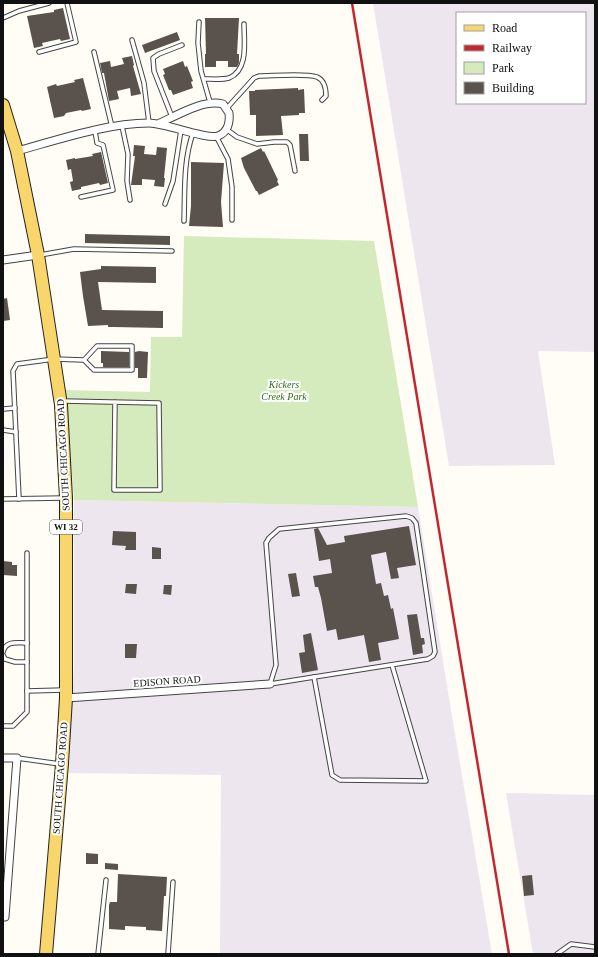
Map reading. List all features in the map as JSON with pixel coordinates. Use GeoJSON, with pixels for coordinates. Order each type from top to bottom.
{"type":"FeatureCollection","features":[{"type":"Feature","properties":{"kind":"main road","name":"SOUTH CHICAGO ROAD"},"geometry":{"type":"LineString","coordinates":[[3,105],[17,151],[38,255],[60,401],[66,498],[66,694],[62,764],[46,954]]}},
{"type":"Feature","properties":{"kind":"street"},"geometry":{"type":"LineString","coordinates":[[17,151],[112,127],[149,123],[208,136],[216,136],[226,130],[230,119],[227,108],[223,104],[210,102],[158,124]]}},
{"type":"Feature","properties":{"kind":"street"},"geometry":{"type":"LineString","coordinates":[[3,260],[38,255]]}},
{"type":"Feature","properties":{"kind":"street","name":"EDISON ROAD"},"geometry":{"type":"LineString","coordinates":[[66,694],[270,684]]}},
{"type":"Feature","properties":{"kind":"street"},"geometry":{"type":"LineString","coordinates":[[3,758],[17,758],[5,917],[3,917]]}},
{"type":"Feature","properties":{"kind":"lane"},"geometry":{"type":"LineString","coordinates":[[3,18],[19,11],[49,3]]}},
{"type":"Feature","properties":{"kind":"lane"},"geometry":{"type":"LineString","coordinates":[[38,52],[76,42],[67,3]]}},
{"type":"Feature","properties":{"kind":"lane"},"geometry":{"type":"LineString","coordinates":[[199,22],[198,43],[201,71],[210,102]]}},
{"type":"Feature","properties":{"kind":"lane"},"geometry":{"type":"LineString","coordinates":[[204,79],[229,78],[240,70],[244,58],[244,24]]}},
{"type":"Feature","properties":{"kind":"lane"},"geometry":{"type":"LineString","coordinates":[[132,40],[144,83],[149,123]]}},
{"type":"Feature","properties":{"kind":"lane"},"geometry":{"type":"LineString","coordinates":[[172,117],[154,72],[153,58],[182,45]]}},
{"type":"Feature","properties":{"kind":"lane"},"geometry":{"type":"LineString","coordinates":[[94,52],[112,127]]}},
{"type":"Feature","properties":{"kind":"lane"},"geometry":{"type":"LineString","coordinates":[[227,108],[254,78],[259,76],[306,75],[317,77],[321,80],[325,87],[326,96],[322,100]]}},
{"type":"Feature","properties":{"kind":"lane"},"geometry":{"type":"LineString","coordinates":[[122,126],[128,154],[127,181],[130,200]]}},
{"type":"Feature","properties":{"kind":"lane"},"geometry":{"type":"LineString","coordinates":[[165,204],[173,181],[181,129]]}},
{"type":"Feature","properties":{"kind":"lane"},"geometry":{"type":"LineString","coordinates":[[226,130],[237,137],[257,144],[287,142],[290,145],[295,171]]}},
{"type":"Feature","properties":{"kind":"lane"},"geometry":{"type":"LineString","coordinates":[[81,197],[113,190],[103,145],[97,143],[95,131]]}},
{"type":"Feature","properties":{"kind":"lane"},"geometry":{"type":"LineString","coordinates":[[184,221],[186,166],[194,132]]}},
{"type":"Feature","properties":{"kind":"lane"},"geometry":{"type":"LineString","coordinates":[[216,136],[228,159],[232,187],[232,220]]}},
{"type":"Feature","properties":{"kind":"lane"},"geometry":{"type":"LineString","coordinates":[[38,255],[74,249],[172,251]]}},
{"type":"Feature","properties":{"kind":"lane"},"geometry":{"type":"LineString","coordinates":[[19,499],[13,371],[17,364],[54,359],[84,360],[94,370],[132,370],[132,346],[97,346],[84,360]]}},
{"type":"Feature","properties":{"kind":"lane"},"geometry":{"type":"LineString","coordinates":[[60,401],[115,402],[159,403],[160,490],[114,490],[115,402]]}},
{"type":"Feature","properties":{"kind":"lane"},"geometry":{"type":"LineString","coordinates":[[3,409],[15,408]]}},
{"type":"Feature","properties":{"kind":"lane"},"geometry":{"type":"LineString","coordinates":[[3,430],[16,432]]}},
{"type":"Feature","properties":{"kind":"lane"},"geometry":{"type":"LineString","coordinates":[[3,499],[66,498]]}},
{"type":"Feature","properties":{"kind":"lane"},"geometry":{"type":"LineString","coordinates":[[406,516],[412,518],[416,523],[435,652],[433,656],[428,659],[392,665],[270,684],[276,665],[266,543],[269,538],[279,529],[406,516]]}},
{"type":"Feature","properties":{"kind":"lane"},"geometry":{"type":"LineString","coordinates":[[3,726],[13,726],[27,712],[27,553]]}},
{"type":"Feature","properties":{"kind":"lane"},"geometry":{"type":"LineString","coordinates":[[27,643],[10,643],[6,645],[3,653],[5,659],[9,661],[27,662]]}},
{"type":"Feature","properties":{"kind":"lane"},"geometry":{"type":"LineString","coordinates":[[314,677],[332,775],[340,780],[426,781],[392,665]]}},
{"type":"Feature","properties":{"kind":"lane"},"geometry":{"type":"LineString","coordinates":[[27,691],[66,694]]}},
{"type":"Feature","properties":{"kind":"lane"},"geometry":{"type":"LineString","coordinates":[[17,758],[62,764]]}},
{"type":"Feature","properties":{"kind":"lane"},"geometry":{"type":"LineString","coordinates":[[98,954],[106,880]]}},
{"type":"Feature","properties":{"kind":"lane"},"geometry":{"type":"LineString","coordinates":[[168,954],[173,882]]}},
{"type":"Feature","properties":{"kind":"lane"},"geometry":{"type":"LineString","coordinates":[[557,954],[571,944],[595,947]]}},
{"type":"Feature","properties":{"kind":"shaded area"},"geometry":{"type":"Polygon","coordinates":[[[373,3],[595,3],[595,352],[538,351],[555,465],[449,466],[373,3]]]}},
{"type":"Feature","properties":{"kind":"shaded area"},"geometry":{"type":"Polygon","coordinates":[[[74,500],[418,507],[492,954],[220,954],[221,775],[69,773],[74,665],[74,500]]]}},
{"type":"Feature","properties":{"kind":"shaded area"},"geometry":{"type":"Polygon","coordinates":[[[506,793],[595,795],[595,954],[533,954],[506,793]]]}},
{"type":"Feature","properties":{"kind":"green space","name":"Kickers Creek Park"},"geometry":{"type":"Polygon","coordinates":[[[184,236],[374,241],[418,507],[74,500],[65,390],[150,392],[151,337],[182,337],[184,236]]]}},
{"type":"Feature","properties":{"kind":"building"},"geometry":{"type":"Polygon","coordinates":[[[63,8],[70,39],[61,41],[60,39],[42,43],[43,46],[34,48],[27,16],[54,12],[54,10],[63,8]]]}},
{"type":"Feature","properties":{"kind":"building"},"geometry":{"type":"Polygon","coordinates":[[[205,18],[239,18],[237,54],[239,54],[239,63],[237,67],[228,67],[228,61],[216,61],[216,67],[205,67],[205,18]]]}},
{"type":"Feature","properties":{"kind":"building"},"geometry":{"type":"Polygon","coordinates":[[[177,32],[180,40],[145,53],[142,45],[177,32]]]}},
{"type":"Feature","properties":{"kind":"building"},"geometry":{"type":"Polygon","coordinates":[[[132,56],[133,66],[141,94],[131,96],[130,88],[117,91],[119,99],[109,101],[104,73],[102,73],[100,63],[110,61],[111,67],[124,64],[122,58],[132,56]]]}},
{"type":"Feature","properties":{"kind":"building"},"geometry":{"type":"Polygon","coordinates":[[[183,61],[185,67],[187,66],[193,81],[191,82],[193,88],[173,95],[171,90],[169,90],[163,75],[165,74],[163,69],[183,61]]]}},
{"type":"Feature","properties":{"kind":"building"},"geometry":{"type":"Polygon","coordinates":[[[83,78],[91,109],[66,113],[64,116],[54,118],[47,87],[56,84],[57,86],[75,82],[74,80],[83,78]]]}},
{"type":"Feature","properties":{"kind":"building"},"geometry":{"type":"Polygon","coordinates":[[[298,88],[298,90],[304,89],[305,113],[299,113],[299,115],[281,116],[283,135],[256,136],[256,115],[250,115],[249,91],[298,88]]]}},
{"type":"Feature","properties":{"kind":"building"},"geometry":{"type":"Polygon","coordinates":[[[299,134],[308,134],[309,161],[300,161],[299,134]]]}},
{"type":"Feature","properties":{"kind":"building"},"geometry":{"type":"Polygon","coordinates":[[[134,145],[145,146],[144,154],[156,155],[157,147],[167,148],[164,187],[154,186],[155,180],[142,179],[142,185],[131,185],[135,156],[133,156],[134,145]]]}},
{"type":"Feature","properties":{"kind":"building"},"geometry":{"type":"Polygon","coordinates":[[[261,148],[268,159],[279,185],[259,195],[244,168],[241,158],[261,148]]]}},
{"type":"Feature","properties":{"kind":"building"},"geometry":{"type":"Polygon","coordinates":[[[101,152],[108,183],[100,185],[99,183],[81,187],[81,189],[72,191],[70,182],[73,181],[71,169],[68,170],[66,160],[93,156],[92,154],[101,152]]]}},
{"type":"Feature","properties":{"kind":"building"},"geometry":{"type":"Polygon","coordinates":[[[191,162],[224,163],[221,202],[223,227],[189,226],[191,206],[191,162]]]}},
{"type":"Feature","properties":{"kind":"building"},"geometry":{"type":"Polygon","coordinates":[[[85,234],[170,236],[170,245],[85,243],[85,234]]]}},
{"type":"Feature","properties":{"kind":"building"},"geometry":{"type":"Polygon","coordinates":[[[101,266],[156,267],[156,283],[98,282],[102,310],[163,311],[163,328],[108,327],[108,325],[88,326],[80,272],[101,269],[101,266]]]}},
{"type":"Feature","properties":{"kind":"building"},"geometry":{"type":"Polygon","coordinates":[[[7,298],[10,320],[3,321],[3,299],[7,298]]]}},
{"type":"Feature","properties":{"kind":"building"},"geometry":{"type":"Polygon","coordinates":[[[101,351],[129,352],[129,367],[103,367],[103,363],[101,363],[101,351]]]}},
{"type":"Feature","properties":{"kind":"building"},"geometry":{"type":"Polygon","coordinates":[[[135,352],[148,352],[147,378],[138,378],[138,368],[135,368],[135,352]]]}},
{"type":"Feature","properties":{"kind":"building"},"geometry":{"type":"Polygon","coordinates":[[[409,526],[416,565],[397,568],[399,578],[391,579],[386,552],[371,555],[376,584],[381,583],[384,596],[388,595],[391,609],[393,608],[399,639],[378,643],[381,660],[369,662],[364,635],[338,640],[336,629],[327,631],[321,598],[318,587],[315,587],[313,576],[332,573],[330,559],[319,561],[314,529],[318,528],[327,545],[345,542],[344,536],[409,526]]]}},
{"type":"Feature","properties":{"kind":"building"},"geometry":{"type":"Polygon","coordinates":[[[113,531],[136,532],[136,550],[125,550],[126,546],[112,545],[113,531]]]}},
{"type":"Feature","properties":{"kind":"building"},"geometry":{"type":"Polygon","coordinates":[[[152,547],[161,548],[161,559],[152,559],[152,547]]]}},
{"type":"Feature","properties":{"kind":"building"},"geometry":{"type":"Polygon","coordinates":[[[3,561],[12,562],[12,565],[17,565],[17,576],[3,575],[3,561]]]}},
{"type":"Feature","properties":{"kind":"building"},"geometry":{"type":"Polygon","coordinates":[[[296,573],[300,596],[292,597],[288,574],[296,573]]]}},
{"type":"Feature","properties":{"kind":"building"},"geometry":{"type":"Polygon","coordinates":[[[126,584],[137,584],[136,594],[125,593],[126,584]]]}},
{"type":"Feature","properties":{"kind":"building"},"geometry":{"type":"Polygon","coordinates":[[[164,585],[172,585],[171,595],[163,594],[164,585]]]}},
{"type":"Feature","properties":{"kind":"building"},"geometry":{"type":"Polygon","coordinates":[[[417,614],[421,638],[424,638],[425,644],[422,645],[423,653],[413,655],[407,615],[417,614]]]}},
{"type":"Feature","properties":{"kind":"building"},"geometry":{"type":"Polygon","coordinates":[[[311,633],[318,670],[302,673],[299,653],[305,652],[303,635],[311,633]]]}},
{"type":"Feature","properties":{"kind":"building"},"geometry":{"type":"Polygon","coordinates":[[[125,644],[137,644],[136,658],[125,658],[125,644]]]}},
{"type":"Feature","properties":{"kind":"building"},"geometry":{"type":"Polygon","coordinates":[[[86,853],[98,854],[98,864],[86,864],[86,853]]]}},
{"type":"Feature","properties":{"kind":"building"},"geometry":{"type":"Polygon","coordinates":[[[105,863],[118,864],[118,870],[105,869],[105,863]]]}},
{"type":"Feature","properties":{"kind":"building"},"geometry":{"type":"Polygon","coordinates":[[[118,874],[167,877],[166,896],[164,896],[162,931],[146,930],[146,927],[125,926],[125,930],[109,929],[109,905],[110,902],[117,902],[118,874]]]}},
{"type":"Feature","properties":{"kind":"building"},"geometry":{"type":"Polygon","coordinates":[[[532,875],[534,895],[524,896],[522,876],[532,875]]]}},
{"type":"Feature","properties":{"kind":"railway"},"geometry":{"type":"LineString","coordinates":[[352,3],[509,954]]}}]}
